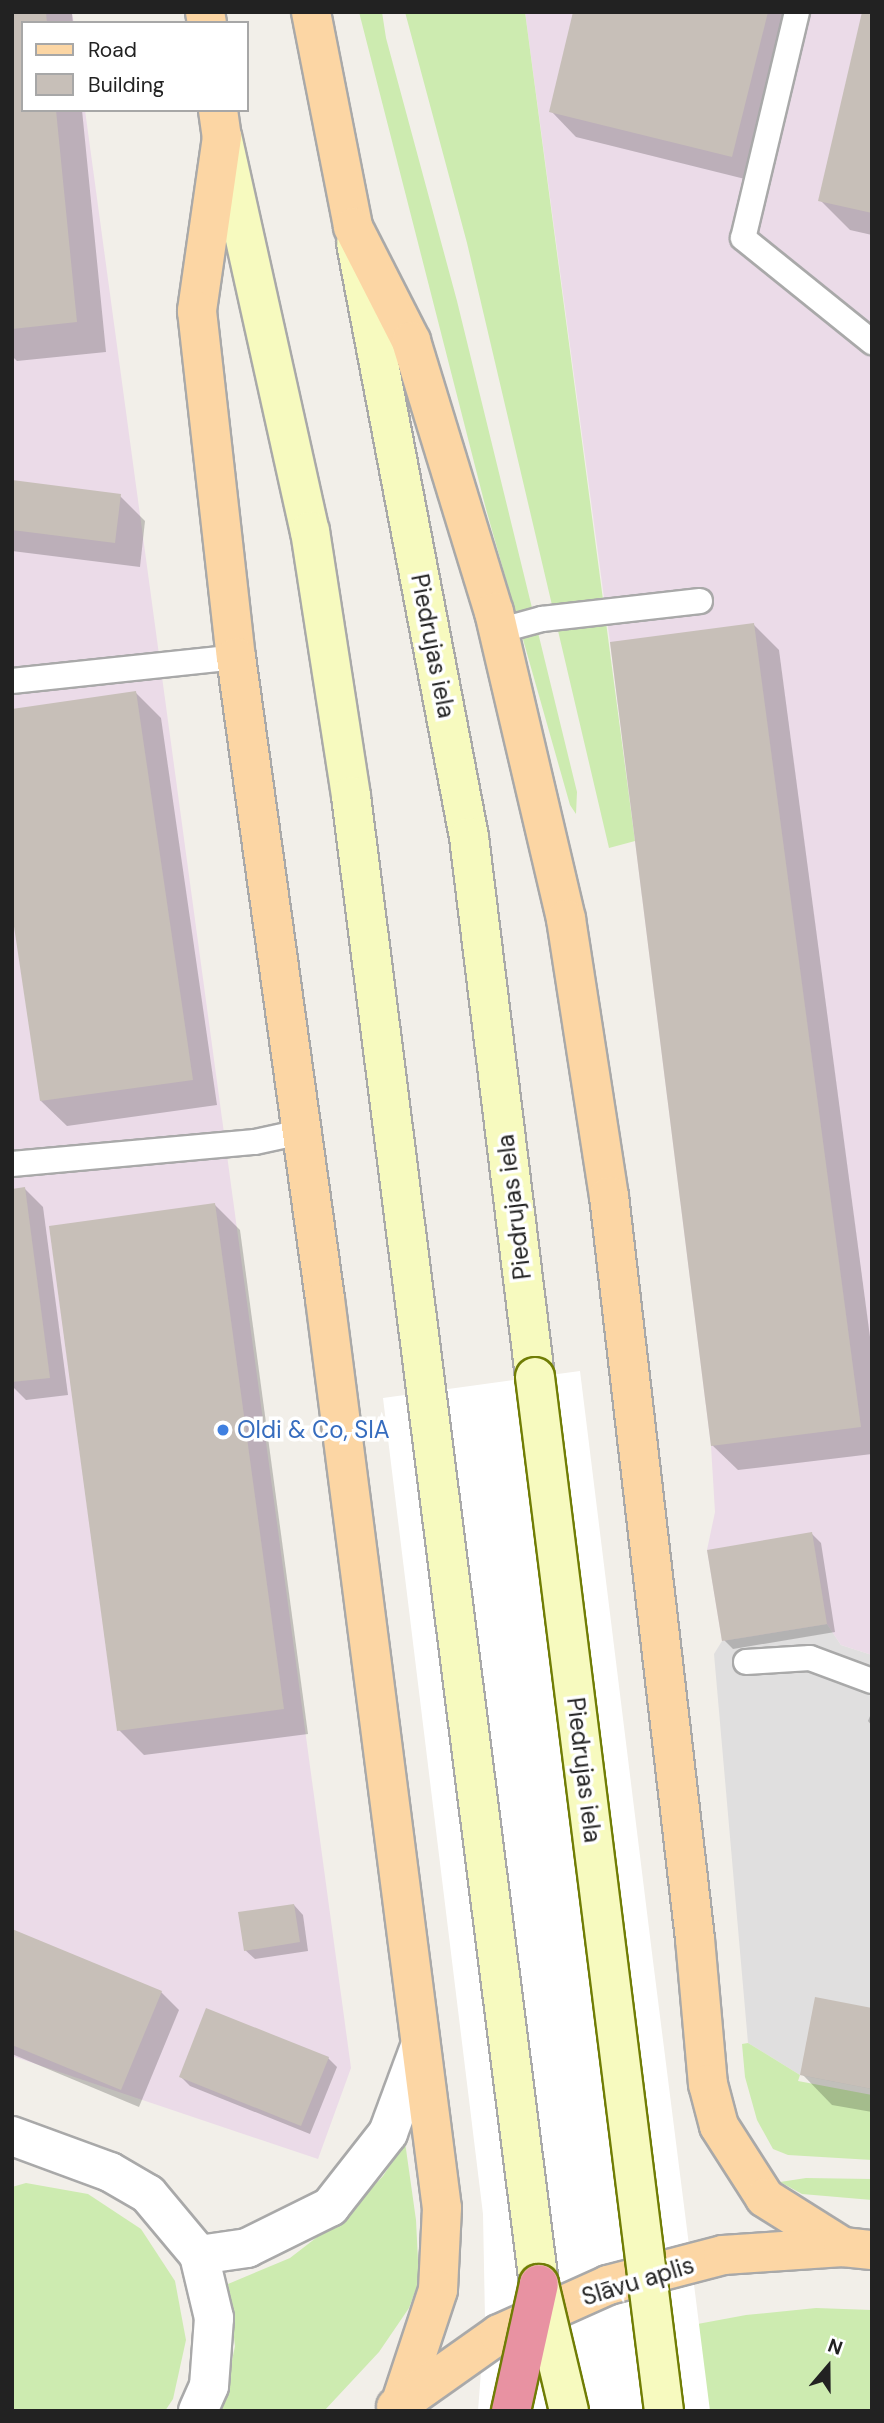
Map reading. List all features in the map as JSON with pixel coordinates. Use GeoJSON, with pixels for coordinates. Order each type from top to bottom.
{"type":"FeatureCollection","features":[{"type":"Feature","properties":{"kind":"highway"},"geometry":{"type":"LineString","coordinates":[[511,2411],[539,2284]]}},
{"type":"Feature","properties":{"kind":"main road","name":"Piedrujas iela"},"geometry":{"type":"LineString","coordinates":[[311,12],[469,837],[664,2411]]}},
{"type":"Feature","properties":{"kind":"main road"},"geometry":{"type":"LineString","coordinates":[[220,123],[197,311],[236,657],[325,1299],[419,2049],[442,2208],[438,2290],[397,2406]]}},
{"type":"Feature","properties":{"kind":"main road"},"geometry":{"type":"LineString","coordinates":[[220,123],[310,531],[351,796],[539,2284],[569,2411]]}},
{"type":"Feature","properties":{"kind":"main road"},"geometry":{"type":"LineString","coordinates":[[353,227],[411,341],[498,631],[566,919],[609,1196],[695,1939],[708,2084],[719,2126],[765,2197],[857,2249]]}},
{"type":"Feature","properties":{"kind":"main road","name":"Slāvu aplis"},"geometry":{"type":"LineString","coordinates":[[397,2406],[499,2334],[608,2285],[723,2255],[857,2249]]}},
{"type":"Feature","properties":{"kind":"street"},"geometry":{"type":"LineString","coordinates":[[199,2255],[247,2248],[331,2207],[388,2133],[419,2049]]}},
{"type":"Feature","properties":{"kind":"street"},"geometry":{"type":"LineString","coordinates":[[12,2136],[110,2172],[148,2194],[199,2255],[214,2318],[209,2386],[198,2411]]}},
{"type":"Feature","properties":{"kind":"street"},"geometry":{"type":"LineString","coordinates":[[12,2156],[51,2152]]}},
{"type":"Feature","properties":{"kind":"lane"},"geometry":{"type":"LineString","coordinates":[[797,12],[743,238],[872,342]]}},
{"type":"Feature","properties":{"kind":"lane"},"geometry":{"type":"LineString","coordinates":[[498,631],[542,619],[700,601]]}},
{"type":"Feature","properties":{"kind":"lane"},"geometry":{"type":"LineString","coordinates":[[12,681],[236,657]]}},
{"type":"Feature","properties":{"kind":"lane"},"geometry":{"type":"LineString","coordinates":[[12,1164],[255,1142],[301,1132]]}},
{"type":"Feature","properties":{"kind":"lane"},"geometry":{"type":"LineString","coordinates":[[746,1662],[810,1658],[872,1681]]}},
{"type":"Feature","properties":{"kind":"shaded area"},"geometry":{"type":"Polygon","coordinates":[[[12,12],[72,12],[74,21],[21,21],[21,112],[85,112],[351,2068],[318,2159],[12,2056],[12,12]]]}},
{"type":"Feature","properties":{"kind":"shaded area"},"geometry":{"type":"Polygon","coordinates":[[[525,12],[872,12],[872,1655],[841,1645],[827,1624],[722,1641],[707,1550],[715,1512],[711,1446],[610,642],[525,12]]]}},
{"type":"Feature","properties":{"kind":"shaded area"},"geometry":{"type":"Polygon","coordinates":[[[827,1624],[841,1645],[872,1655],[872,2089],[800,2075],[748,2043],[714,1654],[722,1641],[827,1624]]]}},
{"type":"Feature","properties":{"kind":"green space"},"geometry":{"type":"Polygon","coordinates":[[[359,12],[382,12],[386,38],[457,301],[577,792],[576,814],[570,805],[486,509],[359,12]]]}},
{"type":"Feature","properties":{"kind":"green space"},"geometry":{"type":"Polygon","coordinates":[[[405,12],[525,12],[635,841],[609,848],[467,243],[405,12]]]}},
{"type":"Feature","properties":{"kind":"green space"},"geometry":{"type":"Polygon","coordinates":[[[748,2043],[800,2075],[798,2081],[872,2095],[872,2160],[788,2155],[773,2149],[757,2120],[745,2077],[742,2044],[748,2043]]]}},
{"type":"Feature","properties":{"kind":"green space"},"geometry":{"type":"Polygon","coordinates":[[[405,2142],[416,2220],[419,2281],[409,2308],[379,2352],[324,2411],[218,2411],[224,2399],[235,2346],[228,2284],[290,2258],[347,2214],[383,2176],[405,2142]]]}},
{"type":"Feature","properties":{"kind":"green space"},"geometry":{"type":"Polygon","coordinates":[[[806,2178],[872,2179],[872,2200],[802,2194],[780,2182],[806,2178]]]}},
{"type":"Feature","properties":{"kind":"green space"},"geometry":{"type":"Polygon","coordinates":[[[26,2183],[88,2194],[141,2229],[175,2281],[186,2340],[173,2399],[165,2411],[12,2411],[12,2187],[26,2183]]]}},
{"type":"Feature","properties":{"kind":"green space"},"geometry":{"type":"Polygon","coordinates":[[[816,2308],[872,2310],[872,2411],[493,2411],[676,2328],[746,2315],[816,2308]]]}},
{"type":"Feature","properties":{"kind":"pier"},"geometry":{"type":"Polygon","coordinates":[[[580,1371],[710,2411],[478,2411],[485,2319],[483,2214],[383,1398],[580,1371]]]}},
{"type":"Feature","properties":{"kind":"building"},"geometry":{"type":"Polygon","coordinates":[[[12,12],[46,12],[47,21],[21,21],[21,112],[56,112],[77,322],[12,329],[12,12]]]}},
{"type":"Feature","properties":{"kind":"building"},"geometry":{"type":"Polygon","coordinates":[[[573,12],[768,12],[732,157],[549,112],[573,12]]]}},
{"type":"Feature","properties":{"kind":"building"},"geometry":{"type":"Polygon","coordinates":[[[862,12],[872,12],[872,213],[818,201],[862,12]]]}},
{"type":"Feature","properties":{"kind":"building"},"geometry":{"type":"Polygon","coordinates":[[[12,480],[121,494],[115,543],[12,530],[12,480]]]}},
{"type":"Feature","properties":{"kind":"building"},"geometry":{"type":"Polygon","coordinates":[[[754,623],[861,1427],[711,1446],[610,642],[754,623]]]}},
{"type":"Feature","properties":{"kind":"building"},"geometry":{"type":"Polygon","coordinates":[[[136,691],[193,1080],[40,1101],[12,913],[12,709],[136,691]]]}},
{"type":"Feature","properties":{"kind":"building"},"geometry":{"type":"Polygon","coordinates":[[[25,1187],[50,1378],[12,1382],[12,1189],[25,1187]]]}},
{"type":"Feature","properties":{"kind":"building"},"geometry":{"type":"Polygon","coordinates":[[[215,1203],[284,1709],[117,1731],[49,1226],[215,1203]]]}},
{"type":"Feature","properties":{"kind":"building"},"geometry":{"type":"Polygon","coordinates":[[[812,1532],[827,1624],[722,1641],[707,1550],[812,1532]]]}},
{"type":"Feature","properties":{"kind":"building"},"geometry":{"type":"Polygon","coordinates":[[[294,1904],[300,1942],[244,1951],[238,1912],[294,1904]]]}},
{"type":"Feature","properties":{"kind":"building"},"geometry":{"type":"Polygon","coordinates":[[[12,1929],[162,1991],[121,2090],[12,2045],[12,1929]]]}},
{"type":"Feature","properties":{"kind":"building"},"geometry":{"type":"Polygon","coordinates":[[[815,1997],[872,2008],[872,2089],[800,2075],[815,1997]]]}},
{"type":"Feature","properties":{"kind":"building"},"geometry":{"type":"Polygon","coordinates":[[[206,2008],[329,2057],[301,2126],[179,2077],[206,2008]]]}},
{"type":"Feature","properties":{"kind":"place","name":"Oldi & Co, SIA"},"geometry":{"type":"Point","coordinates":[223,1430]}}]}
